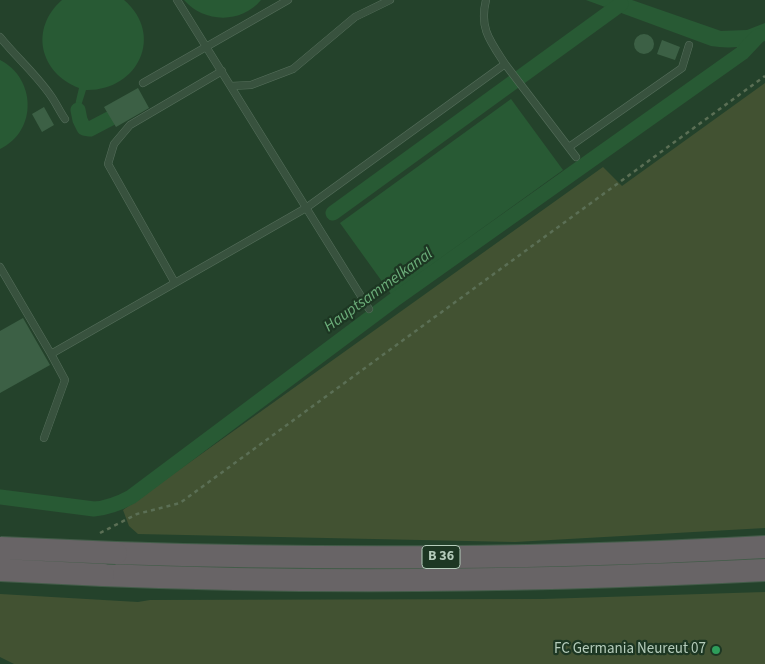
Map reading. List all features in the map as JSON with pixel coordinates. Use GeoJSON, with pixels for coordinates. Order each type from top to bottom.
{"type":"FeatureCollection","features":[{"type":"Feature","properties":{"kind":"highway","name":"B 36"},"geometry":{"type":"LineString","coordinates":[[0,548],[116,553],[308,557],[509,557],[630,554],[765,547]]}},
{"type":"Feature","properties":{"kind":"highway","name":"B 36"},"geometry":{"type":"LineString","coordinates":[[0,570],[103,575],[337,580],[512,579],[765,570]]}},
{"type":"Feature","properties":{"kind":"highway"},"geometry":{"type":"LineString","coordinates":[[678,574],[702,584],[765,583]]}},
{"type":"Feature","properties":{"kind":"lane"},"geometry":{"type":"LineString","coordinates":[[177,0],[369,309]]}},
{"type":"Feature","properties":{"kind":"lane"},"geometry":{"type":"LineString","coordinates":[[143,83],[288,0]]}},
{"type":"Feature","properties":{"kind":"lane"},"geometry":{"type":"LineString","coordinates":[[231,86],[251,85],[293,69],[355,16],[390,0]]}},
{"type":"Feature","properties":{"kind":"lane"},"geometry":{"type":"LineString","coordinates":[[486,0],[482,15],[489,39],[504,64],[576,157]]}},
{"type":"Feature","properties":{"kind":"lane"},"geometry":{"type":"LineString","coordinates":[[0,36],[12,53],[50,95],[65,120]]}},
{"type":"Feature","properties":{"kind":"lane"},"geometry":{"type":"LineString","coordinates":[[569,148],[682,68],[689,45]]}},
{"type":"Feature","properties":{"kind":"lane"},"geometry":{"type":"LineString","coordinates":[[51,354],[306,208],[504,64]]}},
{"type":"Feature","properties":{"kind":"lane"},"geometry":{"type":"LineString","coordinates":[[176,283],[108,164],[114,144],[130,125],[222,71]]}},
{"type":"Feature","properties":{"kind":"lane"},"geometry":{"type":"LineString","coordinates":[[0,267],[65,380],[44,438]]}},
{"type":"Feature","properties":{"kind":"path"},"geometry":{"type":"LineString","coordinates":[[100,533],[137,514],[180,503],[765,76]]}},
{"type":"Feature","properties":{"kind":"shaded area"},"geometry":{"type":"Polygon","coordinates":[[[62,0],[124,0],[136,14],[143,29],[144,44],[140,58],[132,71],[120,81],[104,88],[86,90],[80,109],[85,124],[84,132],[82,132],[75,115],[79,88],[55,72],[48,61],[44,49],[45,24],[52,11],[62,0]]]}},
{"type":"Feature","properties":{"kind":"shaded area"},"geometry":{"type":"Polygon","coordinates":[[[184,0],[261,0],[253,8],[243,13],[233,17],[222,18],[202,13],[192,8],[184,0]]]}},
{"type":"Feature","properties":{"kind":"shaded area"},"geometry":{"type":"Polygon","coordinates":[[[586,0],[632,0],[721,31],[747,30],[765,23],[765,41],[738,47],[711,46],[586,0]]]}},
{"type":"Feature","properties":{"kind":"shaded area"},"geometry":{"type":"Polygon","coordinates":[[[0,60],[12,68],[21,79],[26,91],[28,104],[26,118],[21,130],[12,141],[0,149],[0,60]]]}},
{"type":"Feature","properties":{"kind":"shaded area"},"geometry":{"type":"Polygon","coordinates":[[[765,83],[765,528],[515,542],[138,534],[129,526],[123,510],[603,167],[622,186],[765,83]]]}},
{"type":"Feature","properties":{"kind":"shaded area"},"geometry":{"type":"Polygon","coordinates":[[[511,99],[563,170],[391,294],[340,223],[511,99]]]}},
{"type":"Feature","properties":{"kind":"shaded area"},"geometry":{"type":"Polygon","coordinates":[[[765,592],[765,664],[14,664],[0,657],[0,594],[138,602],[150,600],[543,599],[765,592]]]}},
{"type":"Feature","properties":{"kind":"building"},"geometry":{"type":"Polygon","coordinates":[[[644,34],[651,37],[654,44],[651,51],[644,54],[637,51],[634,44],[637,37],[644,34]]]}},
{"type":"Feature","properties":{"kind":"building"},"geometry":{"type":"Polygon","coordinates":[[[662,40],[680,47],[675,60],[657,54],[662,40]]]}},
{"type":"Feature","properties":{"kind":"building"},"geometry":{"type":"Polygon","coordinates":[[[138,88],[149,108],[116,127],[104,107],[138,88]]]}},
{"type":"Feature","properties":{"kind":"building"},"geometry":{"type":"Polygon","coordinates":[[[44,107],[54,125],[42,132],[32,114],[44,107]]]}},
{"type":"Feature","properties":{"kind":"building"},"geometry":{"type":"Polygon","coordinates":[[[23,318],[50,365],[0,393],[0,331],[23,318]]]}},
{"type":"Feature","properties":{"kind":"waterway"},"geometry":{"type":"LineString","coordinates":[[333,213],[621,4]]}},
{"type":"Feature","properties":{"kind":"waterway","name":"Hauptsammelkanal"},"geometry":{"type":"LineString","coordinates":[[0,497],[94,509],[104,508],[131,497],[394,300],[742,53],[758,36]]}},
{"type":"Feature","properties":{"kind":"waterway"},"geometry":{"type":"LineString","coordinates":[[78,110],[84,128],[90,129],[111,118]]}},
{"type":"Feature","properties":{"kind":"place","name":"FC Germania Neureut 07"},"geometry":{"type":"Point","coordinates":[716,650]}}]}
